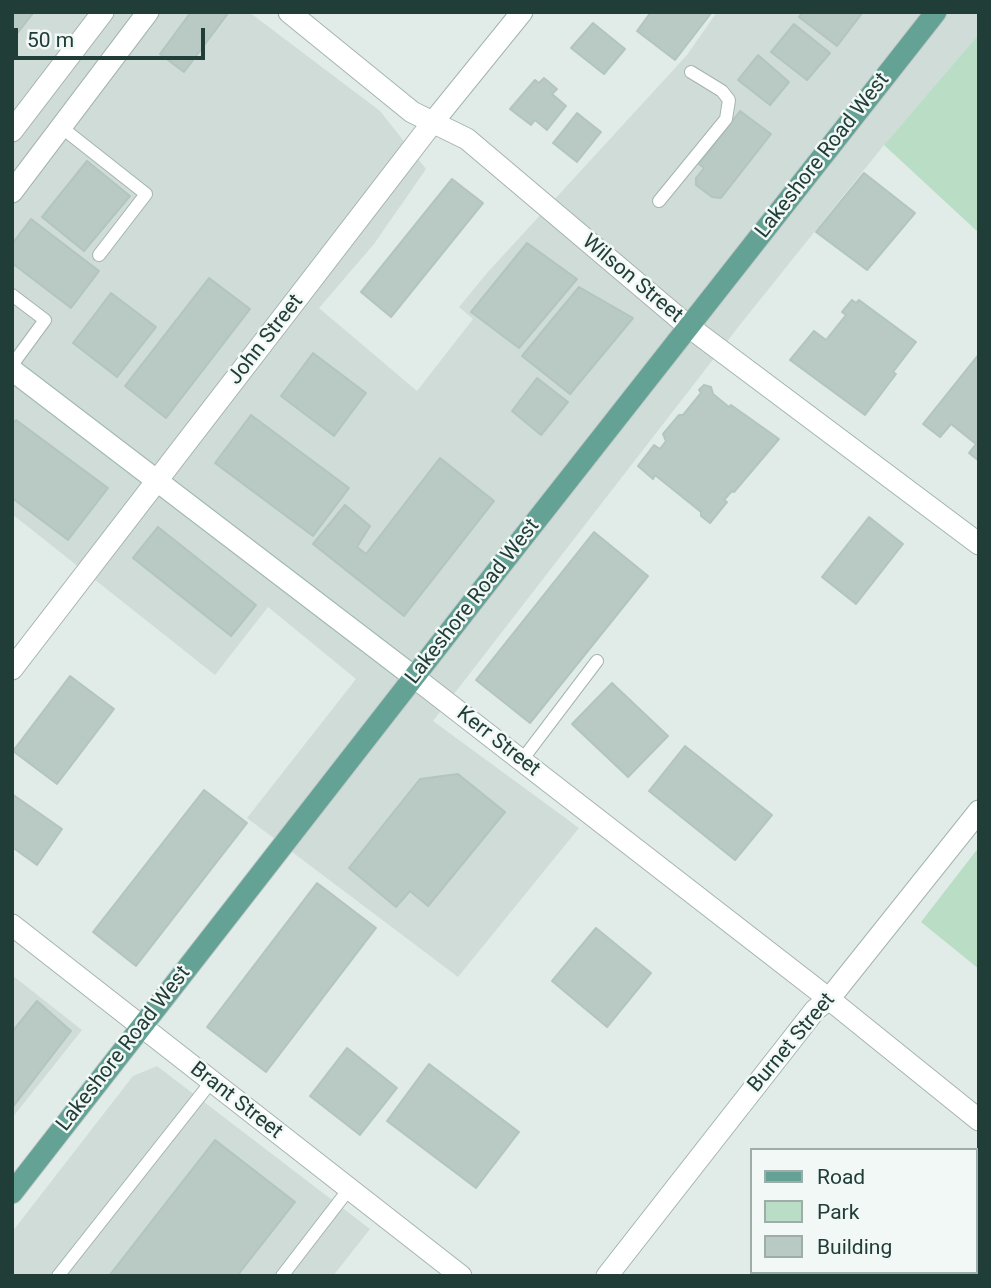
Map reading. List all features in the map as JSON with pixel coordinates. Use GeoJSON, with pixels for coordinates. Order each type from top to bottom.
{"type":"FeatureCollection","features":[{"type":"Feature","properties":{"kind":"main road","name":"Lakeshore Road West"},"geometry":{"type":"LineString","coordinates":[[12,1193],[936,12]]}},
{"type":"Feature","properties":{"kind":"street"},"geometry":{"type":"LineString","coordinates":[[12,131],[103,12]]}},
{"type":"Feature","properties":{"kind":"street"},"geometry":{"type":"LineString","coordinates":[[12,191],[148,12]]}},
{"type":"Feature","properties":{"kind":"street","name":"Wilson Street"},"geometry":{"type":"LineString","coordinates":[[289,12],[412,112],[467,138],[688,326],[979,544]]}},
{"type":"Feature","properties":{"kind":"street","name":"John Street"},"geometry":{"type":"LineString","coordinates":[[12,669],[433,122],[522,12]]}},
{"type":"Feature","properties":{"kind":"street","name":"Kerr Street"},"geometry":{"type":"LineString","coordinates":[[12,370],[522,760],[829,999],[979,1120]]}},
{"type":"Feature","properties":{"kind":"street","name":"Burnet Street"},"geometry":{"type":"LineString","coordinates":[[607,1276],[815,1010],[829,999],[979,811]]}},
{"type":"Feature","properties":{"kind":"street","name":"Brant Street"},"geometry":{"type":"LineString","coordinates":[[12,925],[461,1276]]}},
{"type":"Feature","properties":{"kind":"lane"},"geometry":{"type":"LineString","coordinates":[[659,201],[726,119],[729,100],[722,91],[691,72]]}},
{"type":"Feature","properties":{"kind":"lane"},"geometry":{"type":"LineString","coordinates":[[61,127],[146,194],[99,255]]}},
{"type":"Feature","properties":{"kind":"lane"},"geometry":{"type":"LineString","coordinates":[[12,295],[45,320],[12,365]]}},
{"type":"Feature","properties":{"kind":"lane"},"geometry":{"type":"LineString","coordinates":[[522,760],[597,661]]}},
{"type":"Feature","properties":{"kind":"lane"},"geometry":{"type":"LineString","coordinates":[[58,1276],[211,1082]]}},
{"type":"Feature","properties":{"kind":"lane"},"geometry":{"type":"LineString","coordinates":[[282,1276],[349,1189]]}},
{"type":"Feature","properties":{"kind":"shaded area"},"geometry":{"type":"Polygon","coordinates":[[[12,12],[249,12],[380,111],[426,169],[374,244],[319,308],[417,391],[473,319],[459,307],[687,55],[717,12],[979,12],[979,34],[884,145],[739,326],[433,721],[579,828],[458,977],[247,818],[356,679],[268,607],[215,675],[12,514],[12,12]]]}},
{"type":"Feature","properties":{"kind":"shaded area"},"geometry":{"type":"Polygon","coordinates":[[[12,975],[82,1030],[12,1118],[12,975]]]}},
{"type":"Feature","properties":{"kind":"shaded area"},"geometry":{"type":"Polygon","coordinates":[[[157,1066],[370,1229],[333,1276],[12,1276],[12,1232],[133,1076],[157,1066]]]}},
{"type":"Feature","properties":{"kind":"green space"},"geometry":{"type":"Polygon","coordinates":[[[979,34],[979,233],[884,145],[979,34]]]}},
{"type":"Feature","properties":{"kind":"green space"},"geometry":{"type":"Polygon","coordinates":[[[979,847],[979,969],[921,922],[979,847]]]}},
{"type":"Feature","properties":{"kind":"building"},"geometry":{"type":"Polygon","coordinates":[[[12,12],[34,12],[12,40],[12,12]]]}},
{"type":"Feature","properties":{"kind":"building"},"geometry":{"type":"Polygon","coordinates":[[[191,12],[229,12],[184,72],[160,54],[191,12]]]}},
{"type":"Feature","properties":{"kind":"building"},"geometry":{"type":"Polygon","coordinates":[[[651,12],[712,12],[675,60],[637,31],[651,12]]]}},
{"type":"Feature","properties":{"kind":"building"},"geometry":{"type":"Polygon","coordinates":[[[803,12],[863,12],[837,46],[799,17],[803,12]]]}},
{"type":"Feature","properties":{"kind":"building"},"geometry":{"type":"Polygon","coordinates":[[[593,23],[625,49],[604,74],[571,48],[593,23]]]}},
{"type":"Feature","properties":{"kind":"building"},"geometry":{"type":"Polygon","coordinates":[[[794,24],[830,53],[807,80],[771,52],[794,24]]]}},
{"type":"Feature","properties":{"kind":"building"},"geometry":{"type":"Polygon","coordinates":[[[758,55],[789,82],[770,105],[738,80],[758,55]]]}},
{"type":"Feature","properties":{"kind":"building"},"geometry":{"type":"Polygon","coordinates":[[[544,78],[557,89],[552,94],[566,106],[547,130],[535,120],[531,125],[510,109],[535,80],[539,83],[544,78]]]}},
{"type":"Feature","properties":{"kind":"building"},"geometry":{"type":"Polygon","coordinates":[[[740,111],[771,134],[721,198],[712,197],[696,185],[696,178],[704,168],[699,164],[740,111]]]}},
{"type":"Feature","properties":{"kind":"building"},"geometry":{"type":"Polygon","coordinates":[[[577,113],[601,132],[577,162],[553,143],[577,113]]]}},
{"type":"Feature","properties":{"kind":"building"},"geometry":{"type":"Polygon","coordinates":[[[87,161],[130,196],[84,251],[42,217],[87,161]]]}},
{"type":"Feature","properties":{"kind":"building"},"geometry":{"type":"Polygon","coordinates":[[[864,173],[915,213],[867,270],[816,232],[864,173]]]}},
{"type":"Feature","properties":{"kind":"building"},"geometry":{"type":"Polygon","coordinates":[[[452,179],[483,203],[391,317],[361,292],[452,179]]]}},
{"type":"Feature","properties":{"kind":"building"},"geometry":{"type":"Polygon","coordinates":[[[31,219],[99,271],[71,308],[12,263],[12,244],[31,219]]]}},
{"type":"Feature","properties":{"kind":"building"},"geometry":{"type":"Polygon","coordinates":[[[527,243],[577,279],[519,348],[471,312],[527,243]]]}},
{"type":"Feature","properties":{"kind":"building"},"geometry":{"type":"Polygon","coordinates":[[[209,278],[250,309],[166,418],[125,386],[209,278]]]}},
{"type":"Feature","properties":{"kind":"building"},"geometry":{"type":"Polygon","coordinates":[[[579,287],[633,318],[570,394],[522,356],[579,287]]]}},
{"type":"Feature","properties":{"kind":"building"},"geometry":{"type":"Polygon","coordinates":[[[111,293],[156,327],[117,377],[73,343],[111,293]]]}},
{"type":"Feature","properties":{"kind":"building"},"geometry":{"type":"Polygon","coordinates":[[[852,300],[856,303],[859,300],[916,342],[865,415],[790,360],[814,331],[826,340],[846,315],[842,312],[852,300]]]}},
{"type":"Feature","properties":{"kind":"building"},"geometry":{"type":"Polygon","coordinates":[[[313,353],[366,393],[334,436],[281,396],[313,353]]]}},
{"type":"Feature","properties":{"kind":"building"},"geometry":{"type":"Polygon","coordinates":[[[979,354],[979,461],[969,453],[976,444],[951,424],[940,437],[923,424],[979,354]]]}},
{"type":"Feature","properties":{"kind":"building"},"geometry":{"type":"Polygon","coordinates":[[[537,378],[568,402],[541,435],[512,411],[537,378]]]}},
{"type":"Feature","properties":{"kind":"building"},"geometry":{"type":"Polygon","coordinates":[[[704,385],[711,387],[713,394],[729,407],[731,405],[779,439],[724,500],[727,502],[710,523],[701,516],[701,512],[655,475],[653,479],[638,466],[654,445],[660,449],[666,441],[663,434],[679,415],[683,415],[701,393],[699,390],[704,385]]]}},
{"type":"Feature","properties":{"kind":"building"},"geometry":{"type":"Polygon","coordinates":[[[251,415],[349,488],[313,536],[215,463],[251,415]]]}},
{"type":"Feature","properties":{"kind":"building"},"geometry":{"type":"Polygon","coordinates":[[[16,420],[108,488],[68,540],[12,498],[12,425],[16,420]]]}},
{"type":"Feature","properties":{"kind":"building"},"geometry":{"type":"Polygon","coordinates":[[[440,458],[494,501],[404,616],[313,544],[345,505],[370,526],[357,547],[366,554],[440,458]]]}},
{"type":"Feature","properties":{"kind":"building"},"geometry":{"type":"Polygon","coordinates":[[[869,517],[903,544],[856,604],[822,577],[869,517]]]}},
{"type":"Feature","properties":{"kind":"building"},"geometry":{"type":"Polygon","coordinates":[[[158,527],[256,605],[231,636],[133,558],[158,527]]]}},
{"type":"Feature","properties":{"kind":"building"},"geometry":{"type":"Polygon","coordinates":[[[594,532],[648,576],[530,723],[476,680],[594,532]]]}},
{"type":"Feature","properties":{"kind":"building"},"geometry":{"type":"Polygon","coordinates":[[[70,676],[114,709],[57,784],[13,751],[70,676]]]}},
{"type":"Feature","properties":{"kind":"building"},"geometry":{"type":"Polygon","coordinates":[[[612,683],[668,736],[628,777],[572,724],[612,683]]]}},
{"type":"Feature","properties":{"kind":"building"},"geometry":{"type":"Polygon","coordinates":[[[685,746],[772,815],[735,860],[649,791],[685,746]]]}},
{"type":"Feature","properties":{"kind":"building"},"geometry":{"type":"Polygon","coordinates":[[[458,774],[505,812],[428,906],[410,891],[396,907],[349,868],[420,779],[458,774]]]}},
{"type":"Feature","properties":{"kind":"building"},"geometry":{"type":"Polygon","coordinates":[[[204,790],[247,823],[136,966],[93,932],[204,790]]]}},
{"type":"Feature","properties":{"kind":"building"},"geometry":{"type":"Polygon","coordinates":[[[12,794],[62,829],[37,865],[12,847],[12,794]]]}},
{"type":"Feature","properties":{"kind":"building"},"geometry":{"type":"Polygon","coordinates":[[[317,883],[376,928],[266,1072],[207,1027],[317,883]]]}},
{"type":"Feature","properties":{"kind":"building"},"geometry":{"type":"Polygon","coordinates":[[[596,928],[651,973],[607,1027],[552,981],[596,928]]]}},
{"type":"Feature","properties":{"kind":"building"},"geometry":{"type":"Polygon","coordinates":[[[37,1001],[71,1031],[12,1108],[12,1032],[37,1001]]]}},
{"type":"Feature","properties":{"kind":"building"},"geometry":{"type":"Polygon","coordinates":[[[347,1048],[397,1088],[360,1135],[310,1096],[347,1048]]]}},
{"type":"Feature","properties":{"kind":"building"},"geometry":{"type":"Polygon","coordinates":[[[429,1064],[519,1132],[476,1188],[387,1121],[429,1064]]]}},
{"type":"Feature","properties":{"kind":"building"},"geometry":{"type":"Polygon","coordinates":[[[215,1140],[295,1202],[237,1276],[109,1276],[215,1140]]]}}]}
